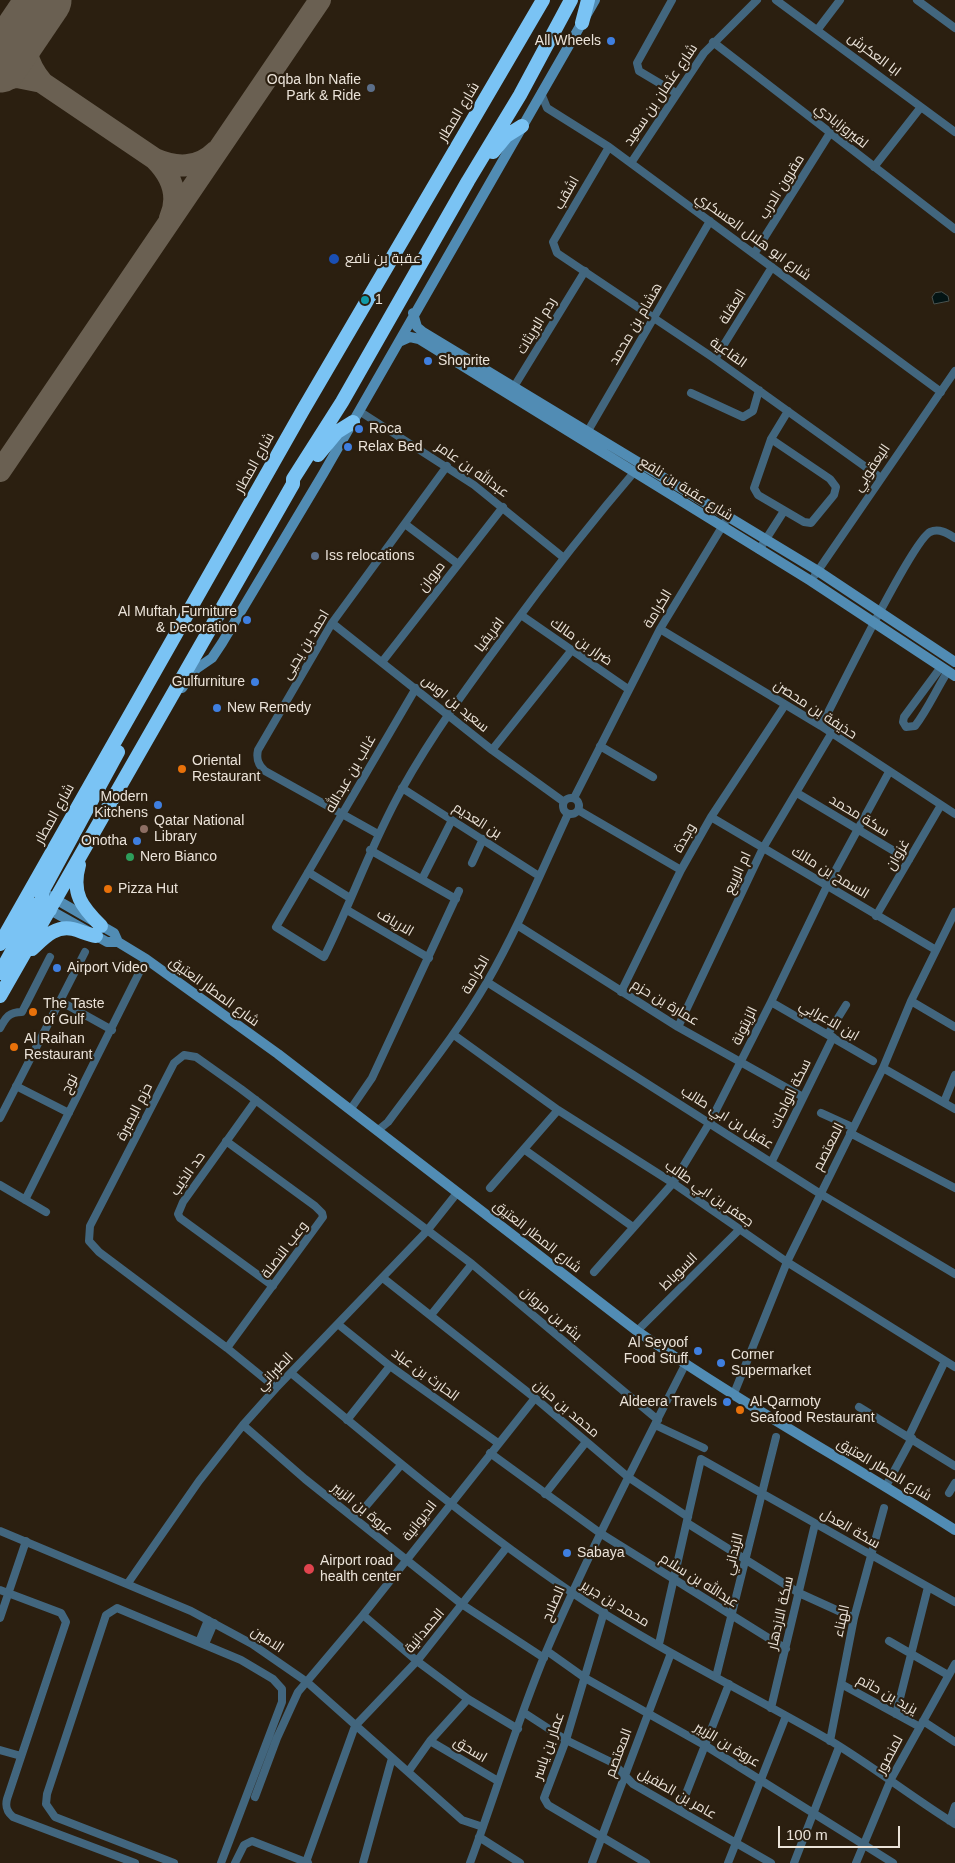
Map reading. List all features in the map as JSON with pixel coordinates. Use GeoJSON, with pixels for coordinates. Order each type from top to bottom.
{"type":"FeatureCollection","features":[{"type":"Feature","properties":{"kind":"highway","name":"شارع المطار"},"geometry":{"type":"LineString","coordinates":[[38,890],[114,761],[136,702],[303,410],[396,253],[419,209],[543,0]]}},
{"type":"Feature","properties":{"kind":"highway"},"geometry":{"type":"LineString","coordinates":[[293,484],[293,479],[342,402],[468,181],[520,95],[571,0]]}},
{"type":"Feature","properties":{"kind":"highway"},"geometry":{"type":"LineString","coordinates":[[582,23],[588,0]]}},
{"type":"Feature","properties":{"kind":"highway"},"geometry":{"type":"LineString","coordinates":[[468,181],[501,141],[522,126]]}},
{"type":"Feature","properties":{"kind":"highway"},"geometry":{"type":"LineString","coordinates":[[0,996],[167,701],[293,484],[332,437],[356,417]]}},
{"type":"Feature","properties":{"kind":"highway"},"geometry":{"type":"LineString","coordinates":[[84,847],[77,872],[77,893],[81,905],[98,931]]}},
{"type":"Feature","properties":{"kind":"highway"},"geometry":{"type":"LineString","coordinates":[[0,944],[21,906],[38,890],[42,903],[53,905]]}},
{"type":"Feature","properties":{"kind":"highway"},"geometry":{"type":"LineString","coordinates":[[0,973],[34,911],[30,903],[21,906]]}},
{"type":"Feature","properties":{"kind":"highway"},"geometry":{"type":"LineString","coordinates":[[21,960],[47,936],[59,929],[98,931]]}},
{"type":"Feature","properties":{"kind":"street"},"geometry":{"type":"LineString","coordinates":[[167,701],[176,698],[196,670],[212,658],[217,651],[356,417],[399,342],[413,313],[595,0]]}},
{"type":"Feature","properties":{"kind":"street"},"geometry":{"type":"LineString","coordinates":[[672,0],[637,63],[639,71],[676,93]]}},
{"type":"Feature","properties":{"kind":"street","name":"شارع عثمان بن سعيد"},"geometry":{"type":"LineString","coordinates":[[631,163],[676,93],[713,42],[757,0]]}},
{"type":"Feature","properties":{"kind":"street","name":"ابا العكرش"},"geometry":{"type":"LineString","coordinates":[[776,0],[818,29],[955,132]]}},
{"type":"Feature","properties":{"kind":"street"},"geometry":{"type":"LineString","coordinates":[[818,29],[840,0]]}},
{"type":"Feature","properties":{"kind":"street"},"geometry":{"type":"LineString","coordinates":[[918,0],[955,28]]}},
{"type":"Feature","properties":{"kind":"street","name":"لفيروزابادي"},"geometry":{"type":"LineString","coordinates":[[713,42],[955,229]]}},
{"type":"Feature","properties":{"kind":"street"},"geometry":{"type":"LineString","coordinates":[[531,110],[547,108],[541,93]]}},
{"type":"Feature","properties":{"kind":"street"},"geometry":{"type":"LineString","coordinates":[[874,167],[921,107]]}},
{"type":"Feature","properties":{"kind":"street","name":"شارع ابو هلال العسكري"},"geometry":{"type":"LineString","coordinates":[[547,108],[609,147],[941,392]]}},
{"type":"Feature","properties":{"kind":"street","name":"مقرون الدرب"},"geometry":{"type":"LineString","coordinates":[[754,254],[830,133]]}},
{"type":"Feature","properties":{"kind":"street","name":"اشقب"},"geometry":{"type":"LineString","coordinates":[[557,253],[553,242],[609,147]]}},
{"type":"Feature","properties":{"kind":"street","name":"هشام بن محمد"},"geometry":{"type":"LineString","coordinates":[[586,435],[710,221]]}},
{"type":"Feature","properties":{"kind":"street","name":"القاعية"},"geometry":{"type":"LineString","coordinates":[[557,253],[715,359],[881,478]]}},
{"type":"Feature","properties":{"kind":"street","name":"العقلة"},"geometry":{"type":"LineString","coordinates":[[715,359],[772,267]]}},
{"type":"Feature","properties":{"kind":"street","name":"ردم البريثات"},"geometry":{"type":"LineString","coordinates":[[512,390],[585,271]]}},
{"type":"Feature","properties":{"kind":"street","name":"شارع عقبة بن نافع"},"geometry":{"type":"LineString","coordinates":[[413,313],[418,327],[423,332],[512,390],[586,435],[641,464],[818,571],[948,671]]}},
{"type":"Feature","properties":{"kind":"street","name":"شارع عقبة بن نافع"},"geometry":{"type":"LineString","coordinates":[[399,342],[410,337],[419,340],[512,390]]}},
{"type":"Feature","properties":{"kind":"street","name":"اليعقوبي"},"geometry":{"type":"LineString","coordinates":[[811,581],[955,370]]}},
{"type":"Feature","properties":{"kind":"street"},"geometry":{"type":"LineString","coordinates":[[690,393],[743,417],[753,411],[759,390]]}},
{"type":"Feature","properties":{"kind":"street"},"geometry":{"type":"LineString","coordinates":[[772,439],[830,479],[836,487],[834,496],[811,523],[804,522],[758,496],[754,488],[772,439],[788,411]]}},
{"type":"Feature","properties":{"kind":"street","name":"عبدالله بن عامر"},"geometry":{"type":"LineString","coordinates":[[356,417],[447,466],[502,507],[564,558]]}},
{"type":"Feature","properties":{"kind":"street","name":"شارع عقبة بن نافع"},"geometry":{"type":"LineString","coordinates":[[586,435],[634,473],[759,550],[955,662]]}},
{"type":"Feature","properties":{"kind":"street","name":"افريقيا"},"geometry":{"type":"LineString","coordinates":[[324,957],[347,910],[350,898],[378,834],[402,788],[446,714],[564,558],[641,464]]}},
{"type":"Feature","properties":{"kind":"street","name":"احمد بن يحيى"},"geometry":{"type":"LineString","coordinates":[[342,814],[265,771],[258,762],[258,750],[332,624],[447,466]]}},
{"type":"Feature","properties":{"kind":"street","name":"مروان"},"geometry":{"type":"LineString","coordinates":[[382,662],[502,507]]}},
{"type":"Feature","properties":{"kind":"street"},"geometry":{"type":"LineString","coordinates":[[759,550],[784,511]]}},
{"type":"Feature","properties":{"kind":"street","name":"الكرامة"},"geometry":{"type":"LineString","coordinates":[[574,798],[660,629],[728,517]]}},
{"type":"Feature","properties":{"kind":"street"},"geometry":{"type":"LineString","coordinates":[[405,524],[458,564]]}},
{"type":"Feature","properties":{"kind":"street"},"geometry":{"type":"LineString","coordinates":[[821,726],[878,618],[926,534],[939,530],[955,538]]}},
{"type":"Feature","properties":{"kind":"street","name":"ضرار بن مالك"},"geometry":{"type":"LineString","coordinates":[[521,615],[571,652],[628,689]]}},
{"type":"Feature","properties":{"kind":"street","name":"سعيد بن اوس"},"geometry":{"type":"LineString","coordinates":[[332,624],[416,688],[492,750],[564,802]]}},
{"type":"Feature","properties":{"kind":"street","name":"حذيفة بن محصن"},"geometry":{"type":"LineString","coordinates":[[660,629],[821,726],[830,734],[955,814]]}},
{"type":"Feature","properties":{"kind":"street"},"geometry":{"type":"LineString","coordinates":[[492,750],[571,652]]}},
{"type":"Feature","properties":{"kind":"street"},"geometry":{"type":"LineString","coordinates":[[948,671],[913,728],[906,727],[902,722],[904,717],[948,671]]}},
{"type":"Feature","properties":{"kind":"street","name":"غالب بن عبدالله"},"geometry":{"type":"LineString","coordinates":[[324,957],[276,927],[416,688]]}},
{"type":"Feature","properties":{"kind":"street","name":"وجدة"},"geometry":{"type":"LineString","coordinates":[[621,992],[681,870],[711,817],[785,704]]}},
{"type":"Feature","properties":{"kind":"street","name":"ام الربيع"},"geometry":{"type":"LineString","coordinates":[[678,1027],[764,848],[830,734]]}},
{"type":"Feature","properties":{"kind":"street"},"geometry":{"type":"LineString","coordinates":[[600,746],[653,777]]}},
{"type":"Feature","properties":{"kind":"street","name":"الزيتونة"},"geometry":{"type":"LineString","coordinates":[[594,1272],[673,1183],[710,1122],[771,1002],[826,886],[889,772]]}},
{"type":"Feature","properties":{"kind":"street","name":"بن العديم"},"geometry":{"type":"LineString","coordinates":[[402,788],[539,876]]}},
{"type":"Feature","properties":{"kind":"street","name":"سكة محمد"},"geometry":{"type":"LineString","coordinates":[[797,793],[909,860]]}},
{"type":"Feature","properties":{"kind":"street"},"geometry":{"type":"LineString","coordinates":[[574,798],[579,806],[578,810],[574,814],[568,814],[563,806],[564,802],[566,799],[574,798]]}},
{"type":"Feature","properties":{"kind":"street","name":"غزوان"},"geometry":{"type":"LineString","coordinates":[[876,916],[941,806]]}},
{"type":"Feature","properties":{"kind":"street"},"geometry":{"type":"LineString","coordinates":[[578,810],[681,870]]}},
{"type":"Feature","properties":{"kind":"street"},"geometry":{"type":"LineString","coordinates":[[342,814],[378,834]]}},
{"type":"Feature","properties":{"kind":"street","name":"الكرامة"},"geometry":{"type":"LineString","coordinates":[[378,1131],[388,1122],[454,1035],[487,982],[517,925],[568,814]]}},
{"type":"Feature","properties":{"kind":"street","name":"السمح بن مالك"},"geometry":{"type":"LineString","coordinates":[[711,817],[936,950]]}},
{"type":"Feature","properties":{"kind":"street"},"geometry":{"type":"LineString","coordinates":[[422,879],[452,820]]}},
{"type":"Feature","properties":{"kind":"street"},"geometry":{"type":"LineString","coordinates":[[472,863],[483,839]]}},
{"type":"Feature","properties":{"kind":"street"},"geometry":{"type":"LineString","coordinates":[[370,850],[456,899]]}},
{"type":"Feature","properties":{"kind":"street"},"geometry":{"type":"LineString","coordinates":[[308,872],[350,898]]}},
{"type":"Feature","properties":{"kind":"street"},"geometry":{"type":"LineString","coordinates":[[350,1110],[372,1078],[460,891]]}},
{"type":"Feature","properties":{"kind":"street","name":"شارع المطار العتيق"},"geometry":{"type":"LineString","coordinates":[[53,905],[98,931],[107,942],[118,942],[146,959],[378,1131],[637,1331],[685,1365],[733,1396],[886,1486],[955,1530]]}},
{"type":"Feature","properties":{"kind":"street","name":"الارياف"},"geometry":{"type":"LineString","coordinates":[[347,910],[429,958]]}},
{"type":"Feature","properties":{"kind":"street","name":"المعتصم"},"geometry":{"type":"LineString","coordinates":[[733,1396],[787,1262],[819,1193],[883,1068],[911,1001],[955,912]]}},
{"type":"Feature","properties":{"kind":"street","name":"عمارة بن حزم"},"geometry":{"type":"LineString","coordinates":[[517,925],[678,1027],[803,1097]]}},
{"type":"Feature","properties":{"kind":"street"},"geometry":{"type":"LineString","coordinates":[[0,1118],[85,952]]}},
{"type":"Feature","properties":{"kind":"street"},"geometry":{"type":"LineString","coordinates":[[0,1028],[7,1016],[14,1012],[22,1012],[50,957]]}},
{"type":"Feature","properties":{"kind":"street","name":"نوح"},"geometry":{"type":"LineString","coordinates":[[25,1200],[146,959]]}},
{"type":"Feature","properties":{"kind":"street","name":"عقيل بن ابي طالب"},"geometry":{"type":"LineString","coordinates":[[487,982],[772,1161],[819,1193],[955,1274]]}},
{"type":"Feature","properties":{"kind":"street"},"geometry":{"type":"LineString","coordinates":[[60,1001],[112,1030]]}},
{"type":"Feature","properties":{"kind":"street"},"geometry":{"type":"LineString","coordinates":[[911,1001],[955,1027]]}},
{"type":"Feature","properties":{"kind":"street","name":"ابن الاعرابي"},"geometry":{"type":"LineString","coordinates":[[771,1002],[873,1061]]}},
{"type":"Feature","properties":{"kind":"street","name":"سكة الواحات"},"geometry":{"type":"LineString","coordinates":[[772,1161],[846,1005]]}},
{"type":"Feature","properties":{"kind":"street","name":"جعفر بن ابي طالب"},"geometry":{"type":"LineString","coordinates":[[454,1035],[558,1110],[673,1183],[787,1262],[955,1367]]}},
{"type":"Feature","properties":{"kind":"street","name":"حزم البمبرة"},"geometry":{"type":"LineString","coordinates":[[276,1388],[227,1348],[93,1248],[88,1232],[174,1063],[179,1057],[191,1054],[196,1057],[256,1100],[426,1232]]}},
{"type":"Feature","properties":{"kind":"street"},"geometry":{"type":"LineString","coordinates":[[883,1068],[955,1109]]}},
{"type":"Feature","properties":{"kind":"street"},"geometry":{"type":"LineString","coordinates":[[944,1102],[955,1075]]}},
{"type":"Feature","properties":{"kind":"street","name":"نوح"},"geometry":{"type":"LineString","coordinates":[[16,1086],[69,1113]]}},
{"type":"Feature","properties":{"kind":"street","name":"حد الذيب"},"geometry":{"type":"LineString","coordinates":[[256,1100],[183,1202],[178,1214],[180,1218],[273,1286]]}},
{"type":"Feature","properties":{"kind":"street"},"geometry":{"type":"LineString","coordinates":[[490,1188],[526,1150],[558,1110]]}},
{"type":"Feature","properties":{"kind":"street"},"geometry":{"type":"LineString","coordinates":[[821,1114],[955,1188]]}},
{"type":"Feature","properties":{"kind":"street","name":"وعب النصلة"},"geometry":{"type":"LineString","coordinates":[[226,1142],[322,1213],[320,1224],[227,1348]]}},
{"type":"Feature","properties":{"kind":"street"},"geometry":{"type":"LineString","coordinates":[[526,1150],[633,1227]]}},
{"type":"Feature","properties":{"kind":"street"},"geometry":{"type":"LineString","coordinates":[[0,1185],[46,1212]]}},
{"type":"Feature","properties":{"kind":"street","name":"الطبراني"},"geometry":{"type":"LineString","coordinates":[[128,1583],[199,1481],[243,1425],[276,1388],[339,1325],[426,1232],[457,1193]]}},
{"type":"Feature","properties":{"kind":"street","name":"السوباط"},"geometry":{"type":"LineString","coordinates":[[637,1331],[740,1230]]}},
{"type":"Feature","properties":{"kind":"street","name":"بشر بن مروان"},"geometry":{"type":"LineString","coordinates":[[426,1232],[472,1264],[657,1422]]}},
{"type":"Feature","properties":{"kind":"street"},"geometry":{"type":"LineString","coordinates":[[431,1316],[472,1264]]}},
{"type":"Feature","properties":{"kind":"street","name":"محمد بن حبان"},"geometry":{"type":"LineString","coordinates":[[383,1278],[534,1398],[628,1477],[687,1520],[745,1560],[799,1593],[854,1618]]}},
{"type":"Feature","properties":{"kind":"street","name":"الحارث بن عباد"},"geometry":{"type":"LineString","coordinates":[[339,1325],[390,1366],[498,1443]]}},
{"type":"Feature","properties":{"kind":"street"},"geometry":{"type":"LineString","coordinates":[[886,1486],[945,1361]]}},
{"type":"Feature","properties":{"kind":"street","name":"الصلاح"},"geometry":{"type":"LineString","coordinates":[[470,1863],[545,1655],[600,1533],[685,1365]]}},
{"type":"Feature","properties":{"kind":"street"},"geometry":{"type":"LineString","coordinates":[[347,1420],[390,1366]]}},
{"type":"Feature","properties":{"kind":"street","name":"محمد بن جرير"},"geometry":{"type":"LineString","coordinates":[[291,1373],[401,1465],[507,1547],[573,1593],[671,1653],[830,1741],[891,1779],[952,1823],[955,1806]]}},
{"type":"Feature","properties":{"kind":"street","name":"الديوانية"},"geometry":{"type":"LineString","coordinates":[[255,1797],[290,1706],[306,1682],[363,1615],[534,1398]]}},
{"type":"Feature","properties":{"kind":"street"},"geometry":{"type":"LineString","coordinates":[[859,1406],[955,1466]]}},
{"type":"Feature","properties":{"kind":"street"},"geometry":{"type":"LineString","coordinates":[[657,1422],[704,1448]]}},
{"type":"Feature","properties":{"kind":"street","name":"عروة بن الزبير"},"geometry":{"type":"LineString","coordinates":[[243,1425],[405,1560],[463,1605],[545,1655],[706,1746],[893,1863]]}},
{"type":"Feature","properties":{"kind":"street","name":"الزبداني"},"geometry":{"type":"LineString","coordinates":[[716,1677],[776,1436]]}},
{"type":"Feature","properties":{"kind":"street"},"geometry":{"type":"LineString","coordinates":[[545,1494],[586,1442]]}},
{"type":"Feature","properties":{"kind":"street"},"geometry":{"type":"LineString","coordinates":[[490,1453],[600,1533]]}},
{"type":"Feature","properties":{"kind":"street","name":"سكة العدل"},"geometry":{"type":"LineString","coordinates":[[687,1520],[701,1459],[955,1602]]}},
{"type":"Feature","properties":{"kind":"street"},"geometry":{"type":"LineString","coordinates":[[355,1519],[401,1465]]}},
{"type":"Feature","properties":{"kind":"street","name":"شارع المطار العتيق"},"geometry":{"type":"LineString","coordinates":[[949,1494],[955,1483]]}},
{"type":"Feature","properties":{"kind":"street","name":"الهناء"},"geometry":{"type":"LineString","coordinates":[[830,1741],[843,1684],[854,1618],[884,1508]]}},
{"type":"Feature","properties":{"kind":"street"},"geometry":{"type":"LineString","coordinates":[[659,1644],[687,1520]]}},
{"type":"Feature","properties":{"kind":"street","name":"سكة الازدهار"},"geometry":{"type":"LineString","coordinates":[[772,1708],[815,1524]]}},
{"type":"Feature","properties":{"kind":"street","name":"الامين"},"geometry":{"type":"LineString","coordinates":[[0,1530],[128,1583],[211,1621],[252,1644],[306,1682],[462,1820],[483,1827]]}},
{"type":"Feature","properties":{"kind":"street","name":"عبدالله بن سلام"},"geometry":{"type":"LineString","coordinates":[[600,1533],[731,1617],[786,1649]]}},
{"type":"Feature","properties":{"kind":"street"},"geometry":{"type":"LineString","coordinates":[[0,1618],[4,1591],[26,1542]]}},
{"type":"Feature","properties":{"kind":"street","name":"الحمدانية"},"geometry":{"type":"LineString","coordinates":[[355,1726],[417,1661],[507,1547]]}},
{"type":"Feature","properties":{"kind":"street"},"geometry":{"type":"LineString","coordinates":[[896,1714],[928,1587]]}},
{"type":"Feature","properties":{"kind":"street"},"geometry":{"type":"LineString","coordinates":[[4,1591],[61,1613],[66,1622],[6,1805],[8,1813],[135,1863]]}},
{"type":"Feature","properties":{"kind":"street"},"geometry":{"type":"LineString","coordinates":[[174,1863],[58,1818],[48,1809],[46,1799],[109,1612],[122,1608],[241,1660],[280,1685],[283,1694],[221,1863]]}},
{"type":"Feature","properties":{"kind":"street","name":"عمار بن ياسر"},"geometry":{"type":"LineString","coordinates":[[604,1612],[566,1740],[544,1798],[545,1802],[646,1863]]}},
{"type":"Feature","properties":{"kind":"street"},"geometry":{"type":"LineString","coordinates":[[363,1615],[417,1661],[468,1699],[518,1729]]}},
{"type":"Feature","properties":{"kind":"street"},"geometry":{"type":"LineString","coordinates":[[202,1643],[211,1621]]}},
{"type":"Feature","properties":{"kind":"street"},"geometry":{"type":"LineString","coordinates":[[889,1640],[948,1675]]}},
{"type":"Feature","properties":{"kind":"street","name":"المعتصم"},"geometry":{"type":"LineString","coordinates":[[592,1863],[671,1653]]}},
{"type":"Feature","properties":{"kind":"street","name":"لمنصور"},"geometry":{"type":"LineString","coordinates":[[856,1863],[891,1779],[955,1664]]}},
{"type":"Feature","properties":{"kind":"street"},"geometry":{"type":"LineString","coordinates":[[680,1809],[729,1684]]}},
{"type":"Feature","properties":{"kind":"street","name":"يزيد بن حاتم"},"geometry":{"type":"LineString","coordinates":[[843,1684],[896,1714],[921,1724],[955,1742]]}},
{"type":"Feature","properties":{"kind":"street","name":"اسحق"},"geometry":{"type":"LineString","coordinates":[[408,1772],[430,1741],[468,1699]]}},
{"type":"Feature","properties":{"kind":"street","name":"عامر بن الطفيل"},"geometry":{"type":"LineString","coordinates":[[523,1712],[566,1740],[613,1763],[633,1784],[680,1809],[771,1863]]}},
{"type":"Feature","properties":{"kind":"street"},"geometry":{"type":"LineString","coordinates":[[728,1863],[786,1716]]}},
{"type":"Feature","properties":{"kind":"street"},"geometry":{"type":"LineString","coordinates":[[235,1863],[244,1845],[252,1841],[307,1863],[355,1726]]}},
{"type":"Feature","properties":{"kind":"street","name":"اسحق"},"geometry":{"type":"LineString","coordinates":[[430,1741],[498,1781]]}},
{"type":"Feature","properties":{"kind":"street"},"geometry":{"type":"LineString","coordinates":[[794,1863],[839,1747]]}},
{"type":"Feature","properties":{"kind":"street"},"geometry":{"type":"LineString","coordinates":[[0,1750],[22,1756]]}},
{"type":"Feature","properties":{"kind":"street"},"geometry":{"type":"LineString","coordinates":[[363,1863],[392,1758]]}},
{"type":"Feature","properties":{"kind":"street"},"geometry":{"type":"LineString","coordinates":[[53,1832],[58,1818]]}},
{"type":"Feature","properties":{"kind":"street"},"geometry":{"type":"LineString","coordinates":[[479,1837],[520,1863]]}},
{"type":"Feature","properties":{"kind":"shaded area"},"geometry":{"type":"Polygon","coordinates":[[[942,292],[948,296],[949,301],[934,304],[932,297],[935,293],[942,292]]]}},
{"type":"Feature","properties":{"kind":"taxiway"},"geometry":{"type":"LineString","coordinates":[[0,471],[320,0]]}},
{"type":"Feature","properties":{"kind":"taxiway"},"geometry":{"type":"LineString","coordinates":[[0,33],[22,25],[35,13]]}},
{"type":"Feature","properties":{"kind":"taxiway"},"geometry":{"type":"LineString","coordinates":[[0,80],[17,77],[42,82],[32,68],[27,54],[26,39],[29,22]]}},
{"type":"Feature","properties":{"kind":"taxiway"},"geometry":{"type":"LineString","coordinates":[[0,54],[155,159]]}},
{"type":"Feature","properties":{"kind":"taxiway"},"geometry":{"type":"LineString","coordinates":[[170,218],[174,202],[172,186],[166,172],[155,159],[170,164],[186,165],[201,162],[215,152]]}},
{"type":"Feature","properties":{"kind":"runway"},"geometry":{"type":"LineString","coordinates":[[0,65],[44,0]]}},
{"type":"Feature","properties":{"kind":"place","name":"All Wheels"},"geometry":{"type":"Point","coordinates":[611,41]}},
{"type":"Feature","properties":{"kind":"place","name":"Oqba Ibn Nafie Park & Ride"},"geometry":{"type":"Point","coordinates":[371,88]}},
{"type":"Feature","properties":{"kind":"place","name":"عقبة بن نافع"},"geometry":{"type":"Point","coordinates":[334,259]}},
{"type":"Feature","properties":{"kind":"place","name":"1"},"geometry":{"type":"Point","coordinates":[365,300]}},
{"type":"Feature","properties":{"kind":"place","name":"Shoprite"},"geometry":{"type":"Point","coordinates":[428,361]}},
{"type":"Feature","properties":{"kind":"place","name":"Roca"},"geometry":{"type":"Point","coordinates":[359,429]}},
{"type":"Feature","properties":{"kind":"place","name":"Relax Bed"},"geometry":{"type":"Point","coordinates":[348,447]}},
{"type":"Feature","properties":{"kind":"place","name":"Iss relocations"},"geometry":{"type":"Point","coordinates":[315,556]}},
{"type":"Feature","properties":{"kind":"place","name":"Al Muftah Furniture & Decoration"},"geometry":{"type":"Point","coordinates":[247,620]}},
{"type":"Feature","properties":{"kind":"place","name":"Gulfurniture"},"geometry":{"type":"Point","coordinates":[255,682]}},
{"type":"Feature","properties":{"kind":"place","name":"New Remedy"},"geometry":{"type":"Point","coordinates":[217,708]}},
{"type":"Feature","properties":{"kind":"place","name":"Oriental Restaurant"},"geometry":{"type":"Point","coordinates":[182,769]}},
{"type":"Feature","properties":{"kind":"place","name":"Modern Kitchens"},"geometry":{"type":"Point","coordinates":[158,805]}},
{"type":"Feature","properties":{"kind":"place","name":"Qatar National Library"},"geometry":{"type":"Point","coordinates":[144,829]}},
{"type":"Feature","properties":{"kind":"place","name":"Onotha"},"geometry":{"type":"Point","coordinates":[137,841]}},
{"type":"Feature","properties":{"kind":"place","name":"Nero Bianco"},"geometry":{"type":"Point","coordinates":[130,857]}},
{"type":"Feature","properties":{"kind":"place","name":"Pizza Hut"},"geometry":{"type":"Point","coordinates":[108,889]}},
{"type":"Feature","properties":{"kind":"place","name":"Airport Video"},"geometry":{"type":"Point","coordinates":[57,968]}},
{"type":"Feature","properties":{"kind":"place","name":"The Taste of Gulf"},"geometry":{"type":"Point","coordinates":[33,1012]}},
{"type":"Feature","properties":{"kind":"place","name":"Al Raihan Restaurant"},"geometry":{"type":"Point","coordinates":[14,1047]}},
{"type":"Feature","properties":{"kind":"place","name":"Al Seyoof Food Stuff"},"geometry":{"type":"Point","coordinates":[698,1351]}},
{"type":"Feature","properties":{"kind":"place","name":"Corner Supermarket"},"geometry":{"type":"Point","coordinates":[721,1363]}},
{"type":"Feature","properties":{"kind":"place","name":"Aldeera Travels"},"geometry":{"type":"Point","coordinates":[727,1402]}},
{"type":"Feature","properties":{"kind":"place","name":"Al-Qarmoty Seafood Restaurant"},"geometry":{"type":"Point","coordinates":[740,1410]}},
{"type":"Feature","properties":{"kind":"place","name":"Sabaya"},"geometry":{"type":"Point","coordinates":[567,1553]}},
{"type":"Feature","properties":{"kind":"place","name":"Airport road health center"},"geometry":{"type":"Point","coordinates":[309,1569]}}]}
